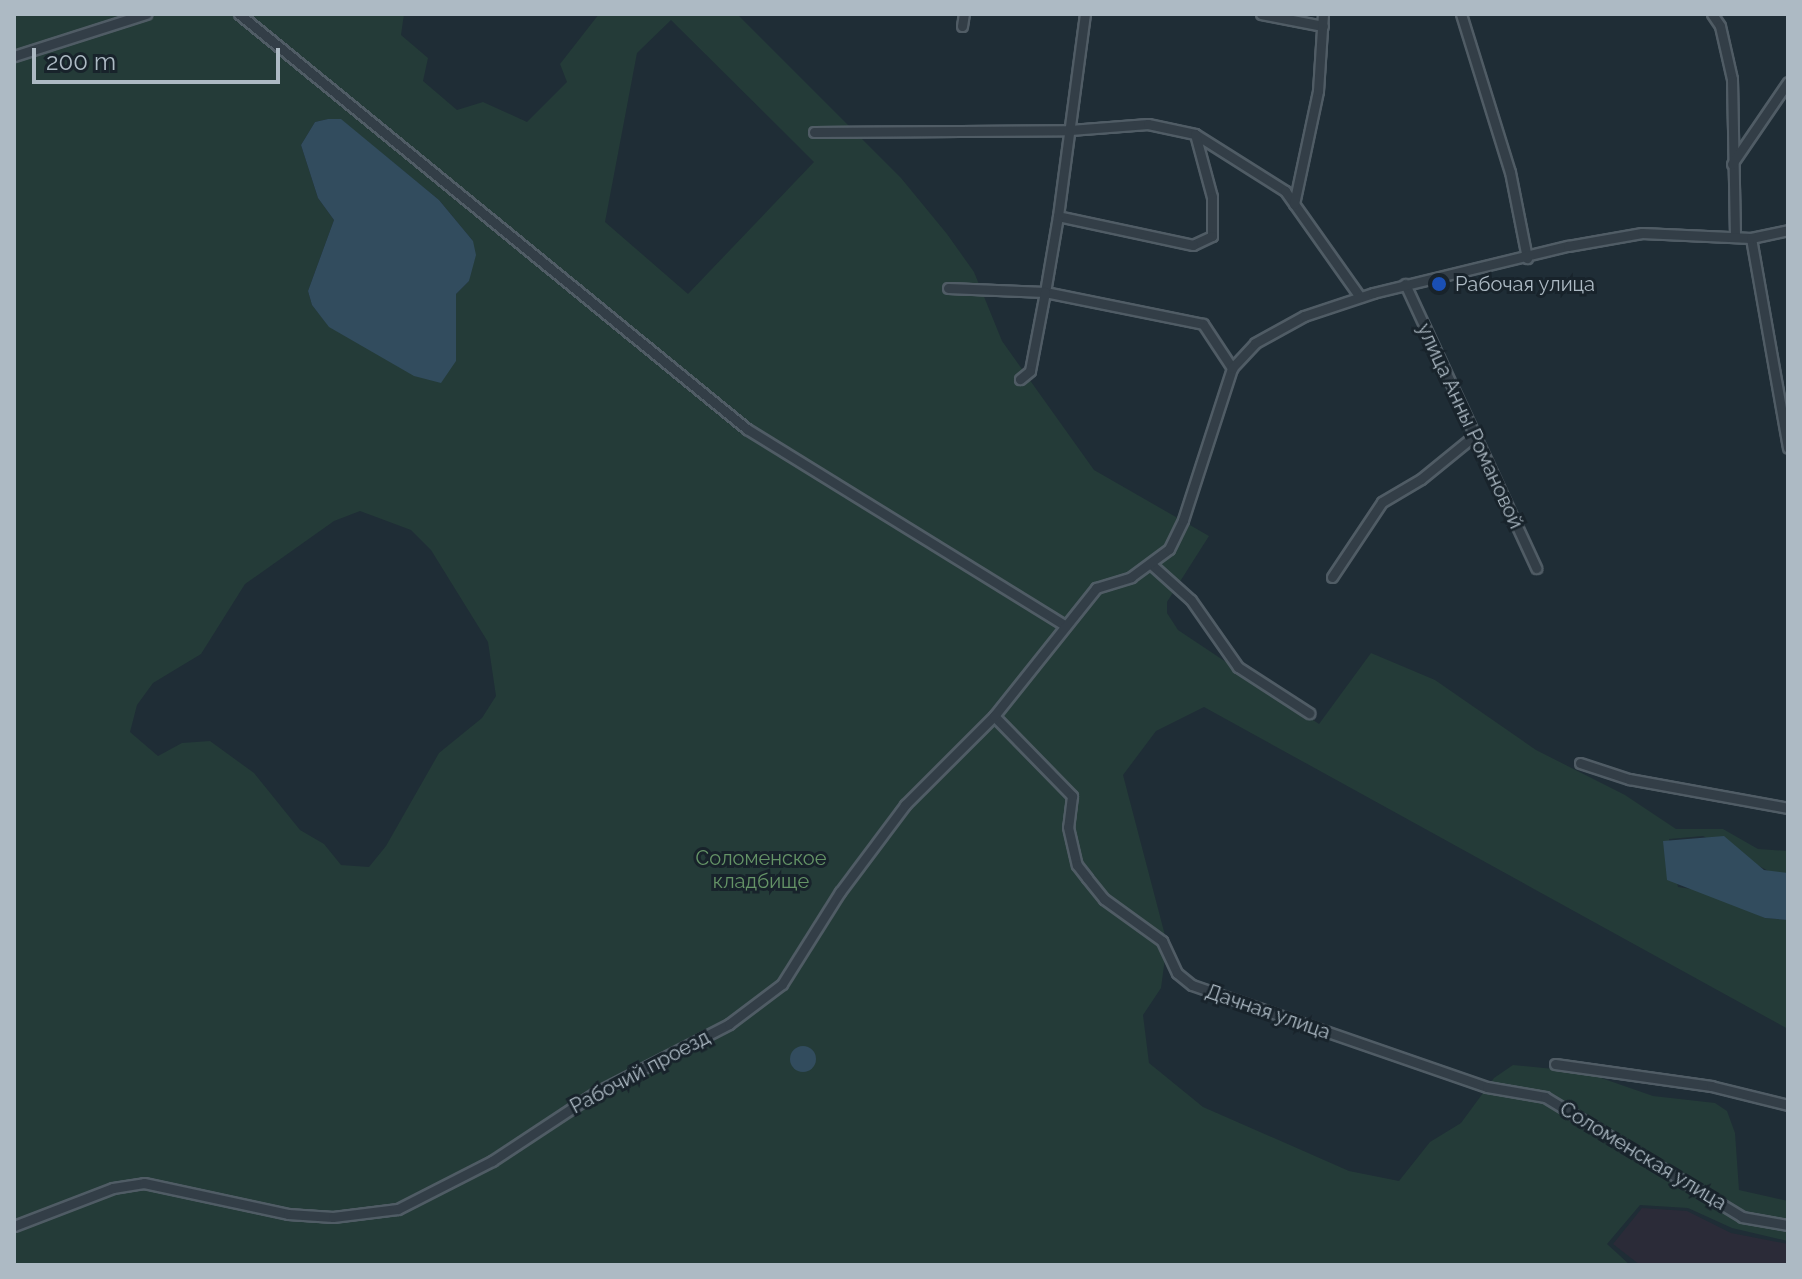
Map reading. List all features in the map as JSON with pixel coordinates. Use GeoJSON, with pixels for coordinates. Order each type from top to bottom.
{"type":"FeatureCollection","features":[{"type":"Feature","properties":{"kind":"street"},"geometry":{"type":"LineString","coordinates":[[14,56],[146,14]]}},
{"type":"Feature","properties":{"kind":"street"},"geometry":{"type":"LineString","coordinates":[[239,14],[747,429],[1064,625]]}},
{"type":"Feature","properties":{"kind":"street"},"geometry":{"type":"LineString","coordinates":[[962,26],[964,14]]}},
{"type":"Feature","properties":{"kind":"street"},"geometry":{"type":"LineString","coordinates":[[1020,379],[1030,371],[1045,292],[1085,14]]}},
{"type":"Feature","properties":{"kind":"street"},"geometry":{"type":"LineString","coordinates":[[1261,14],[1323,26]]}},
{"type":"Feature","properties":{"kind":"street"},"geometry":{"type":"LineString","coordinates":[[1294,204],[1318,91],[1323,14]]}},
{"type":"Feature","properties":{"kind":"street"},"geometry":{"type":"LineString","coordinates":[[1461,14],[1510,172],[1527,258]]}},
{"type":"Feature","properties":{"kind":"street"},"geometry":{"type":"LineString","coordinates":[[1712,14],[1720,26],[1732,79],[1735,234]]}},
{"type":"Feature","properties":{"kind":"street"},"geometry":{"type":"LineString","coordinates":[[1732,164],[1788,82]]}},
{"type":"Feature","properties":{"kind":"street"},"geometry":{"type":"LineString","coordinates":[[814,132],[1070,130],[1148,124],[1195,134],[1265,174],[1294,204],[1360,297]]}},
{"type":"Feature","properties":{"kind":"street"},"geometry":{"type":"LineString","coordinates":[[1058,216],[1193,245],[1212,236],[1212,197],[1195,134]]}},
{"type":"Feature","properties":{"kind":"street"},"geometry":{"type":"LineString","coordinates":[[1309,713],[1238,667],[1191,600],[1152,565],[1169,549],[1183,520],[1232,368],[1272,333],[1360,297],[1405,284],[1642,233],[1735,234],[1751,238],[1788,230]]}},
{"type":"Feature","properties":{"kind":"street"},"geometry":{"type":"LineString","coordinates":[[1751,238],[1788,448]]}},
{"type":"Feature","properties":{"kind":"street","name":"улица Анны Романовой"},"geometry":{"type":"LineString","coordinates":[[1405,284],[1536,568]]}},
{"type":"Feature","properties":{"kind":"street"},"geometry":{"type":"LineString","coordinates":[[948,288],[1045,292],[1203,324],[1232,368]]}},
{"type":"Feature","properties":{"kind":"street"},"geometry":{"type":"LineString","coordinates":[[1332,577],[1382,502],[1421,479],[1474,436]]}},
{"type":"Feature","properties":{"kind":"street","name":"Рабочий проезд"},"geometry":{"type":"LineString","coordinates":[[14,1226],[113,1188],[144,1183],[288,1214],[333,1217],[398,1209],[478,1168],[595,1093],[765,1001],[794,968],[849,879],[905,805],[994,716],[1096,588],[1152,565]]}},
{"type":"Feature","properties":{"kind":"street","name":"Дачная улица"},"geometry":{"type":"LineString","coordinates":[[994,716],[1072,796],[1068,827],[1077,865],[1104,899],[1162,941],[1177,973],[1192,985],[1487,1087],[1545,1097]]}},
{"type":"Feature","properties":{"kind":"street"},"geometry":{"type":"LineString","coordinates":[[1580,763],[1629,779],[1788,808]]}},
{"type":"Feature","properties":{"kind":"street"},"geometry":{"type":"LineString","coordinates":[[1555,1064],[1711,1086],[1788,1105]]}},
{"type":"Feature","properties":{"kind":"street","name":"Соломенская улица"},"geometry":{"type":"LineString","coordinates":[[1545,1097],[1742,1217],[1788,1225]]}},
{"type":"Feature","properties":{"kind":"shaded area"},"geometry":{"type":"Polygon","coordinates":[[[341,119],[439,200],[473,241],[476,255],[469,281],[456,294],[456,361],[441,383],[414,376],[329,327],[312,305],[308,291],[334,220],[318,198],[301,145],[315,122],[341,119]]]}},
{"type":"Feature","properties":{"kind":"shaded area"},"geometry":{"type":"Polygon","coordinates":[[[1724,836],[1764,870],[1788,873],[1788,920],[1765,918],[1667,880],[1663,841],[1724,836]]]}},
{"type":"Feature","properties":{"kind":"shaded area"},"geometry":{"type":"Polygon","coordinates":[[[803,1046],[812,1050],[816,1059],[812,1068],[803,1072],[794,1068],[790,1059],[794,1050],[803,1046]]]}},
{"type":"Feature","properties":{"kind":"shaded area"},"geometry":{"type":"Polygon","coordinates":[[[1642,1208],[1687,1211],[1731,1233],[1788,1244],[1788,1265],[1640,1265],[1613,1244],[1642,1208]]]}},
{"type":"Feature","properties":{"kind":"green space","name":"Соломенское кладбище"},"geometry":{"type":"Polygon","coordinates":[[[14,14],[404,14],[401,35],[428,58],[423,81],[457,110],[483,102],[527,122],[567,82],[560,64],[599,14],[737,14],[901,178],[947,234],[974,272],[1002,341],[1094,470],[1209,536],[1167,602],[1167,613],[1178,630],[1319,724],[1371,653],[1435,680],[1536,750],[1625,795],[1676,829],[1723,829],[1758,849],[1788,851],[1788,873],[1774,874],[1703,836],[1669,839],[1678,887],[1705,891],[1765,918],[1788,920],[1788,1029],[1204,707],[1156,731],[1123,775],[1167,943],[1161,988],[1143,1015],[1149,1063],[1203,1107],[1349,1171],[1399,1181],[1430,1142],[1461,1123],[1494,1078],[1513,1065],[1584,1072],[1653,1096],[1715,1103],[1727,1111],[1735,1133],[1739,1190],[1788,1201],[1788,1241],[1732,1228],[1688,1208],[1640,1205],[1607,1244],[1630,1265],[14,1265],[14,14]],[[671,20],[637,53],[605,222],[688,294],[814,162],[671,20]],[[341,120],[315,122],[301,145],[318,198],[334,220],[308,291],[312,305],[330,327],[355,339],[456,361],[456,294],[469,281],[473,241],[439,200],[341,120]],[[360,511],[334,521],[245,584],[201,654],[153,683],[137,705],[130,732],[158,756],[182,743],[210,741],[254,773],[300,830],[324,844],[341,865],[369,867],[386,846],[439,753],[482,718],[496,696],[488,642],[431,550],[411,530],[360,511]]]}},
{"type":"Feature","properties":{"kind":"place","name":"Рабочая улица"},"geometry":{"type":"Point","coordinates":[1439,284]}}]}
